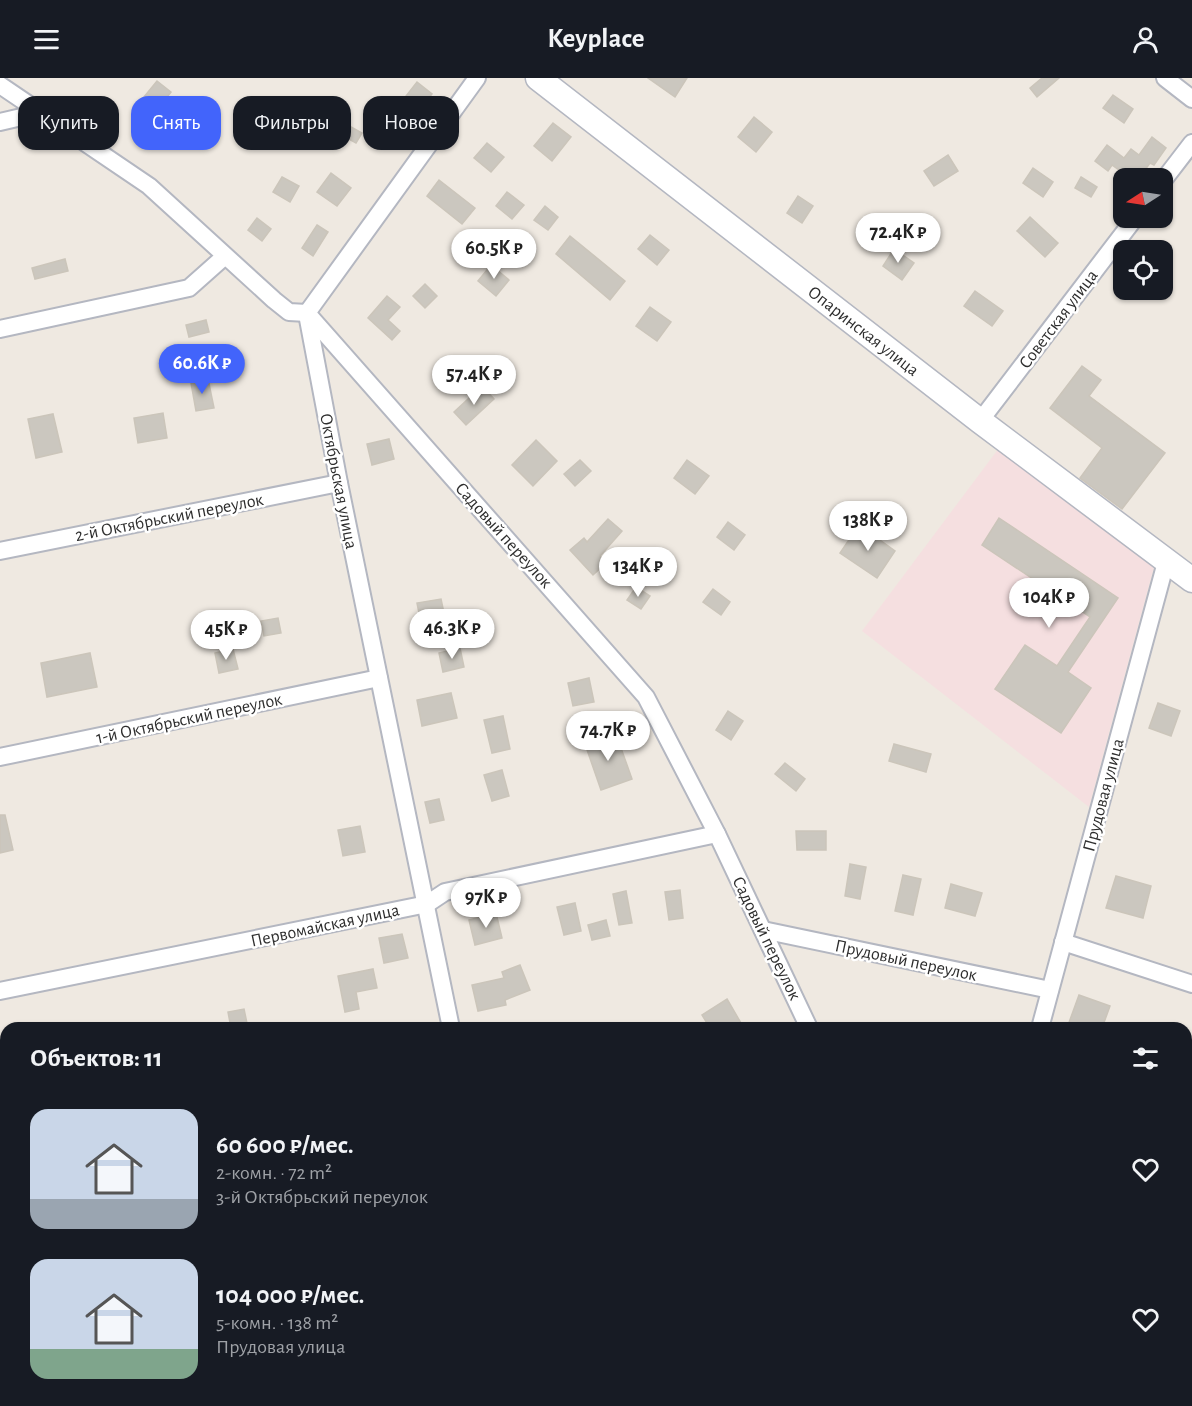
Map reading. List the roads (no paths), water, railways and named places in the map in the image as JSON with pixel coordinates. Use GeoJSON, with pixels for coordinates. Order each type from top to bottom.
{"type":"FeatureCollection","features":[{"type":"Feature","properties":{"kind":"main road","name":"Опаринская улица"},"geometry":{"type":"LineString","coordinates":[[538,78],[980,421],[1192,580]]}},
{"type":"Feature","properties":{"kind":"street"},"geometry":{"type":"LineString","coordinates":[[97,150],[149,186],[289,312],[307,313],[477,78]]}},
{"type":"Feature","properties":{"kind":"street"},"geometry":{"type":"LineString","coordinates":[[1165,78],[1192,99]]}},
{"type":"Feature","properties":{"kind":"street"},"geometry":{"type":"LineString","coordinates":[[0,85],[18,96]]}},
{"type":"Feature","properties":{"kind":"street"},"geometry":{"type":"LineString","coordinates":[[0,122],[18,118]]}},
{"type":"Feature","properties":{"kind":"street"},"geometry":{"type":"LineString","coordinates":[[1173,168],[1192,143]]}},
{"type":"Feature","properties":{"kind":"street","name":"Советская улица"},"geometry":{"type":"LineString","coordinates":[[980,421],[1127,228]]}},
{"type":"Feature","properties":{"kind":"street"},"geometry":{"type":"LineString","coordinates":[[0,329],[189,288],[225,256]]}},
{"type":"Feature","properties":{"kind":"street","name":"Октябрьская улица"},"geometry":{"type":"LineString","coordinates":[[307,313],[339,483],[450,1022]]}},
{"type":"Feature","properties":{"kind":"street","name":"Садовый переулок"},"geometry":{"type":"LineString","coordinates":[[307,313],[646,697],[717,834],[807,1022]]}},
{"type":"Feature","properties":{"kind":"street","name":"2-й Октябрьский переулок"},"geometry":{"type":"LineString","coordinates":[[0,551],[339,483]]}},
{"type":"Feature","properties":{"kind":"street","name":"Прудовая улица"},"geometry":{"type":"LineString","coordinates":[[1042,1022],[1166,562]]}},
{"type":"Feature","properties":{"kind":"street","name":"1-й Октябрьский переулок"},"geometry":{"type":"LineString","coordinates":[[0,757],[379,678]]}},
{"type":"Feature","properties":{"kind":"street","name":"Первомайская улица"},"geometry":{"type":"LineString","coordinates":[[0,991],[427,904],[445,892],[717,834]]}},
{"type":"Feature","properties":{"kind":"street","name":"Прудовый переулок"},"geometry":{"type":"LineString","coordinates":[[763,930],[1050,990]]}},
{"type":"Feature","properties":{"kind":"street"},"geometry":{"type":"LineString","coordinates":[[1063,942],[1192,984]]}}]}
